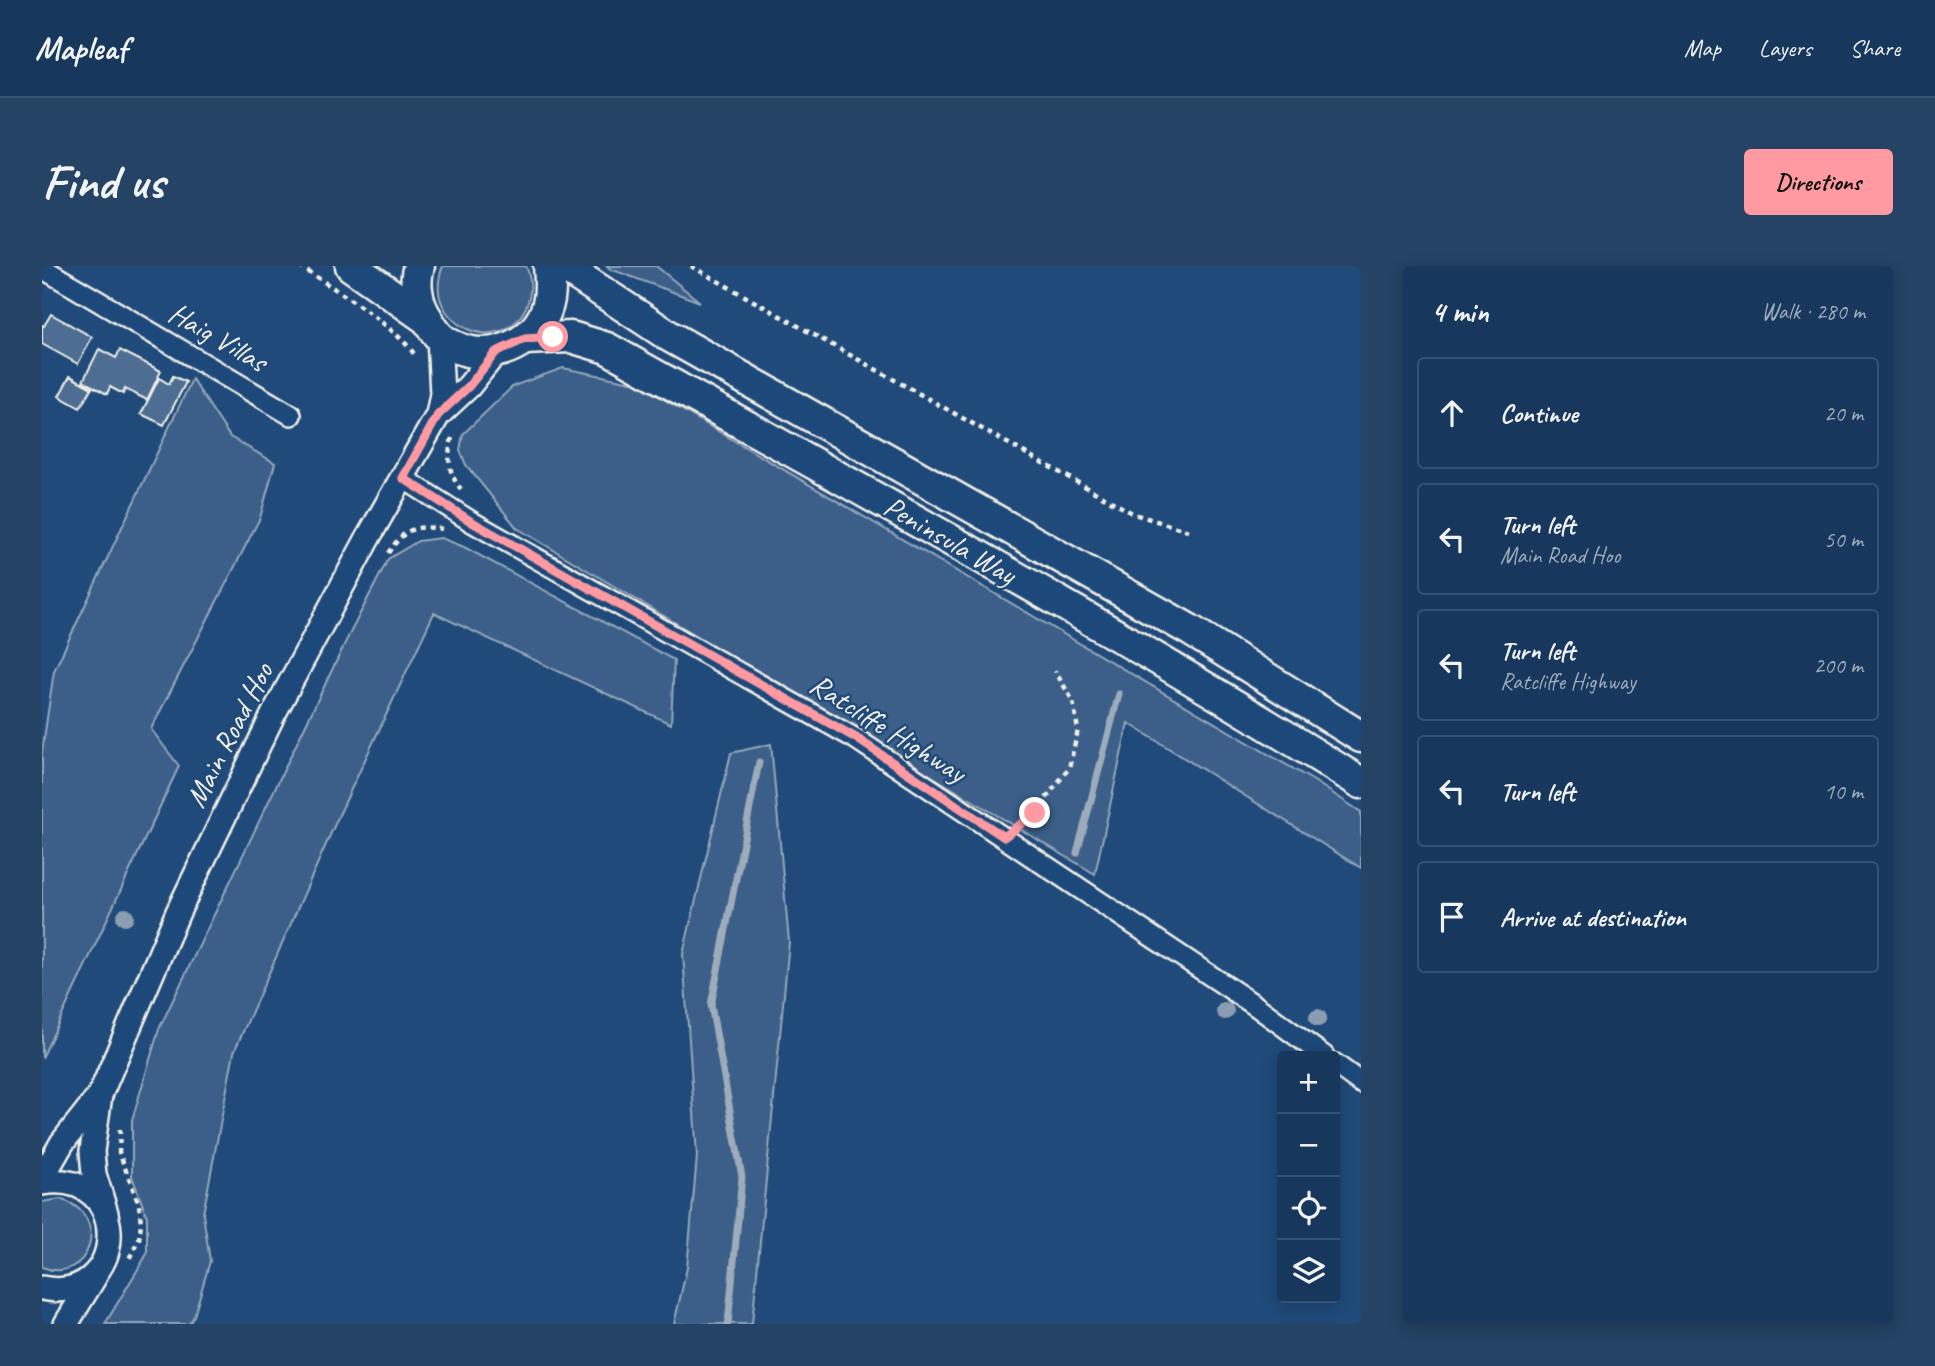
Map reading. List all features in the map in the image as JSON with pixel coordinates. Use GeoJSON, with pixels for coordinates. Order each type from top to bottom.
{"type":"FeatureCollection","features":[{"type":"Feature","properties":{"kind":"main road"},"geometry":{"type":"LineString","coordinates":[[351,266],[457,348],[476,353],[496,352],[525,339],[541,321],[549,300],[549,266]]}},
{"type":"Feature","properties":{"kind":"main road"},"geometry":{"type":"LineString","coordinates":[[419,266],[418,301],[434,329]]}},
{"type":"Feature","properties":{"kind":"main road","name":"Peninsula Way"},"geometry":{"type":"LineString","coordinates":[[563,266],[669,336],[1190,630],[1361,737]]}},
{"type":"Feature","properties":{"kind":"main road","name":"Peninsula Way"},"geometry":{"type":"LineString","coordinates":[[525,339],[571,337],[607,348],[978,555],[1263,721],[1361,783]]}},
{"type":"Feature","properties":{"kind":"street","name":"Haig Villas"},"geometry":{"type":"LineString","coordinates":[[42,268],[291,415]]}},
{"type":"Feature","properties":{"kind":"street","name":"Main Road Hoo"},"geometry":{"type":"LineString","coordinates":[[434,329],[448,421]]}},
{"type":"Feature","properties":{"kind":"street","name":"Main Road Hoo"},"geometry":{"type":"LineString","coordinates":[[66,1324],[102,1265],[109,1248],[111,1230],[94,1174],[92,1151],[100,1095],[178,912],[227,807],[327,611],[403,478],[448,421],[469,386],[496,352]]}},
{"type":"Feature","properties":{"kind":"street","name":"Ratcliffe Highway"},"geometry":{"type":"LineString","coordinates":[[403,478],[472,522],[856,738],[1256,1006],[1317,1051]]}},
{"type":"Feature","properties":{"kind":"street"},"geometry":{"type":"LineString","coordinates":[[1340,1068],[1361,1083]]}},
{"type":"Feature","properties":{"kind":"street","name":"Main Road Hoo"},"geometry":{"type":"LineString","coordinates":[[42,1180],[62,1143],[100,1095]]}},
{"type":"Feature","properties":{"kind":"street"},"geometry":{"type":"LineString","coordinates":[[42,1180],[71,1183],[85,1189],[97,1199],[106,1213]]}},
{"type":"Feature","properties":{"kind":"street"},"geometry":{"type":"LineString","coordinates":[[42,1288],[56,1290],[80,1285],[102,1265]]}},
{"type":"Feature","properties":{"kind":"path"},"geometry":{"type":"LineString","coordinates":[[299,266],[400,339],[416,355],[419,367]]}},
{"type":"Feature","properties":{"kind":"path"},"geometry":{"type":"LineString","coordinates":[[691,266],[1134,514],[1188,531]]}},
{"type":"Feature","properties":{"kind":"path"},"geometry":{"type":"LineString","coordinates":[[448,421],[452,437],[449,459],[452,478],[471,496]]}},
{"type":"Feature","properties":{"kind":"path"},"geometry":{"type":"LineString","coordinates":[[387,555],[400,536],[407,531],[426,527],[452,531]]}},
{"type":"Feature","properties":{"kind":"path"},"geometry":{"type":"LineString","coordinates":[[1004,837],[1035,813],[1069,768],[1078,730],[1073,701],[1055,671]]}},
{"type":"Feature","properties":{"kind":"path"},"geometry":{"type":"LineString","coordinates":[[119,1152],[120,1125]]}},
{"type":"Feature","properties":{"kind":"shaded area"},"geometry":{"type":"Polygon","coordinates":[[[443,266],[526,266],[530,286],[526,307],[514,323],[499,332],[482,333],[466,328],[452,319],[442,304],[439,287],[443,266]]]}},
{"type":"Feature","properties":{"kind":"shaded area"},"geometry":{"type":"Polygon","coordinates":[[[607,266],[656,266],[700,302],[610,269],[607,266]]]}},
{"type":"Feature","properties":{"kind":"shaded area"},"geometry":{"type":"Polygon","coordinates":[[[563,368],[636,383],[1314,781],[1361,812],[1361,868],[1128,723],[1095,874],[517,528],[466,465],[460,450],[463,434],[513,386],[563,368]]]}},
{"type":"Feature","properties":{"kind":"shaded area"},"geometry":{"type":"Polygon","coordinates":[[[192,379],[230,437],[275,463],[260,518],[151,729],[179,766],[42,1058],[42,752],[54,671],[192,379]]]}},
{"type":"Feature","properties":{"kind":"shaded area"},"geometry":{"type":"Polygon","coordinates":[[[441,538],[464,547],[674,660],[671,724],[434,613],[339,815],[234,1052],[203,1214],[210,1261],[194,1316],[189,1324],[105,1324],[147,1254],[147,1217],[132,1176],[132,1120],[159,1029],[388,559],[418,541],[441,538]]]}},
{"type":"Feature","properties":{"kind":"shaded area"},"geometry":{"type":"Polygon","coordinates":[[[771,744],[789,942],[752,1324],[674,1324],[687,1268],[697,1156],[683,954],[731,753],[771,744]]]}},
{"type":"Feature","properties":{"kind":"shaded area"},"geometry":{"type":"Polygon","coordinates":[[[60,1199],[77,1207],[87,1219],[90,1233],[89,1246],[83,1258],[72,1267],[58,1270],[42,1267],[42,1202],[60,1199]]]}},
{"type":"Feature","properties":{"kind":"building"},"geometry":{"type":"Polygon","coordinates":[[[51,314],[92,337],[78,364],[42,344],[42,325],[44,326],[51,314]]]}},
{"type":"Feature","properties":{"kind":"building"},"geometry":{"type":"Polygon","coordinates":[[[99,349],[116,358],[120,350],[161,371],[147,400],[125,389],[123,394],[110,387],[107,394],[83,381],[99,349]]]}},
{"type":"Feature","properties":{"kind":"building"},"geometry":{"type":"Polygon","coordinates":[[[70,376],[92,388],[80,408],[59,396],[70,376]]]}},
{"type":"Feature","properties":{"kind":"building"},"geometry":{"type":"Polygon","coordinates":[[[173,376],[186,382],[164,425],[141,414],[159,378],[169,384],[173,376]]]}},
{"type":"Feature","properties":{"kind":"waterway"},"geometry":{"type":"LineString","coordinates":[[1077,853],[1119,694]]}},
{"type":"Feature","properties":{"kind":"waterway"},"geometry":{"type":"LineString","coordinates":[[728,1324],[742,1177],[711,1005],[759,762]]}},
{"type":"Feature","properties":{"kind":"route"},"geometry":{"type":"LineString","coordinates":[[553,337],[525,339],[496,352],[469,386],[438,415],[403,478],[472,522],[856,738],[1004,837],[1035,813]]}}]}
